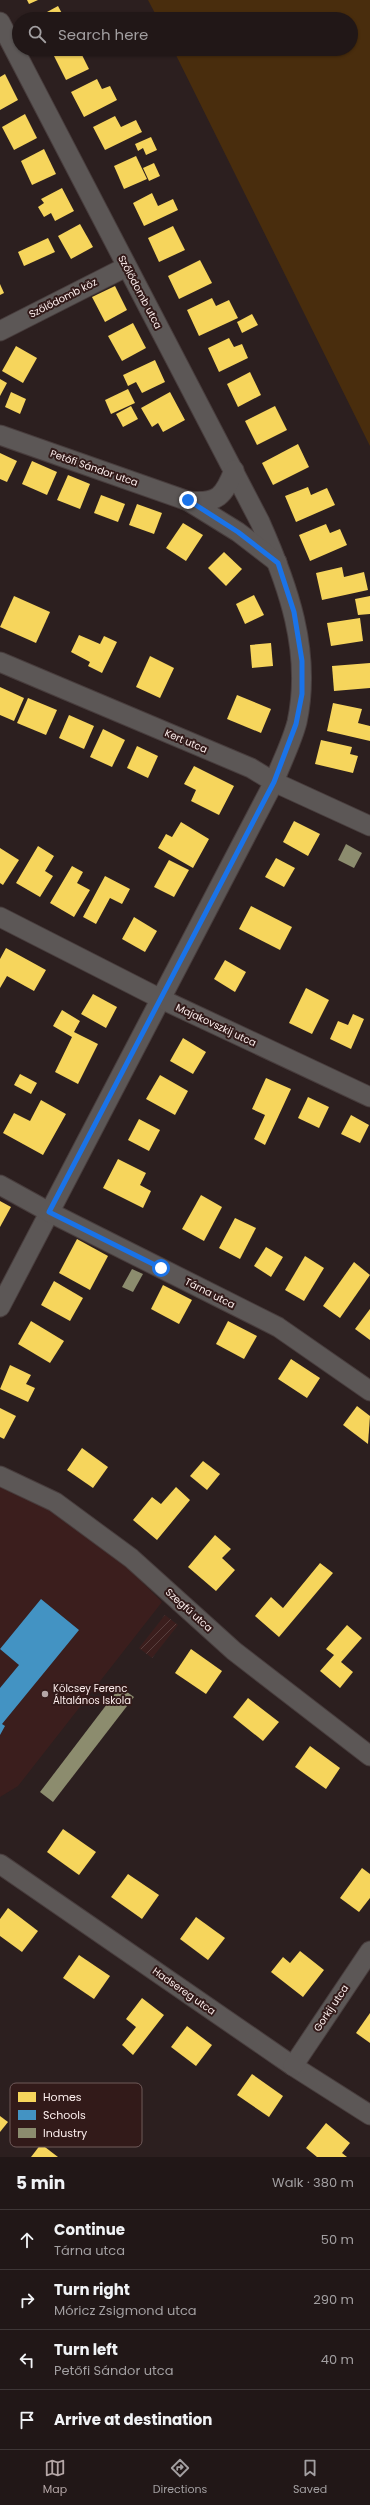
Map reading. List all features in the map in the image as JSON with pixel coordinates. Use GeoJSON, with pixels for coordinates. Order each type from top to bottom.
{"type":"FeatureCollection","features":[{"type":"Feature","properties":{"kind":"street","name":"Szőlődomb utca"},"geometry":{"type":"LineString","coordinates":[[0,22],[12,45]]}},
{"type":"Feature","properties":{"kind":"street","name":"Szőlődomb utca"},"geometry":{"type":"LineString","coordinates":[[0,1307],[274,782],[296,724],[302,694],[302,661],[294,612],[278,563],[260,522],[17,56]]}},
{"type":"Feature","properties":{"kind":"street","name":"Szőlődomb köz"},"geometry":{"type":"LineString","coordinates":[[0,331],[126,267]]}},
{"type":"Feature","properties":{"kind":"street","name":"Petőfi Sándor utca"},"geometry":{"type":"LineString","coordinates":[[0,435],[188,500],[205,502],[216,499],[226,489],[234,470]]}},
{"type":"Feature","properties":{"kind":"street","name":"Petőfi Sándor utca"},"geometry":{"type":"LineString","coordinates":[[188,500],[238,532],[278,563]]}},
{"type":"Feature","properties":{"kind":"street","name":"Kert utca"},"geometry":{"type":"LineString","coordinates":[[0,662],[251,768],[274,782],[370,826]]}},
{"type":"Feature","properties":{"kind":"street","name":"Majakovszkij utca"},"geometry":{"type":"LineString","coordinates":[[0,917],[160,998],[370,1097]]}},
{"type":"Feature","properties":{"kind":"street","name":"Tárna utca"},"geometry":{"type":"LineString","coordinates":[[0,1185],[49,1212],[278,1327],[370,1391]]}},
{"type":"Feature","properties":{"kind":"street","name":"Szegfű utca"},"geometry":{"type":"LineString","coordinates":[[0,1476],[55,1502],[131,1558],[234,1651],[370,1756]]}},
{"type":"Feature","properties":{"kind":"street","name":"Hadsereg utca"},"geometry":{"type":"LineString","coordinates":[[0,1864],[293,2066],[370,2115]]}},
{"type":"Feature","properties":{"kind":"street","name":"Gorkij utca"},"geometry":{"type":"LineString","coordinates":[[293,2066],[370,1951]]}},
{"type":"Feature","properties":{"kind":"shaded area"},"geometry":{"type":"Polygon","coordinates":[[[148,0],[370,0],[370,446],[176,56],[358,56],[358,12],[154,12],[148,0]]]}},
{"type":"Feature","properties":{"kind":"shaded area","name":"Kölcsey Ferenc Általános Iskola"},"geometry":{"type":"Polygon","coordinates":[[[0,1487],[50,1510],[127,1567],[162,1602],[18,1786],[0,1797],[0,1487]]]}},
{"type":"Feature","properties":{"kind":"shaded area"},"geometry":{"type":"Polygon","coordinates":[[[165,1615],[178,1625],[152,1658],[139,1648],[165,1615]]]}},
{"type":"Feature","properties":{"kind":"building: Homes"},"geometry":{"type":"Polygon","coordinates":[[[27,0],[38,0],[29,4],[27,0]]]}},
{"type":"Feature","properties":{"kind":"building: Homes"},"geometry":{"type":"Polygon","coordinates":[[[58,6],[61,12],[47,12],[58,6]]]}},
{"type":"Feature","properties":{"kind":"building: Homes"},"geometry":{"type":"Polygon","coordinates":[[[54,56],[82,56],[89,69],[66,80],[54,56]]]}},
{"type":"Feature","properties":{"kind":"building: Homes"},"geometry":{"type":"Polygon","coordinates":[[[5,74],[18,100],[0,110],[0,77],[5,74]]]}},
{"type":"Feature","properties":{"kind":"building: Homes"},"geometry":{"type":"Polygon","coordinates":[[[97,79],[102,89],[110,86],[117,100],[84,117],[71,92],[97,79]]]}},
{"type":"Feature","properties":{"kind":"building: Homes"},"geometry":{"type":"Polygon","coordinates":[[[25,114],[37,138],[14,150],[2,127],[25,114]]]}},
{"type":"Feature","properties":{"kind":"building: Homes"},"geometry":{"type":"Polygon","coordinates":[[[115,116],[121,127],[136,120],[142,132],[105,150],[93,127],[115,116]]]}},
{"type":"Feature","properties":{"kind":"building: Homes"},"geometry":{"type":"Polygon","coordinates":[[[151,137],[157,150],[146,155],[143,148],[138,151],[135,144],[151,137]]]}},
{"type":"Feature","properties":{"kind":"building: Homes"},"geometry":{"type":"Polygon","coordinates":[[[44,149],[56,174],[32,185],[21,161],[44,149]]]}},
{"type":"Feature","properties":{"kind":"building: Homes"},"geometry":{"type":"Polygon","coordinates":[[[136,156],[147,179],[124,189],[114,166],[136,156]]]}},
{"type":"Feature","properties":{"kind":"building: Homes"},"geometry":{"type":"Polygon","coordinates":[[[154,163],[160,176],[149,181],[143,168],[154,163]]]}},
{"type":"Feature","properties":{"kind":"building: Homes"},"geometry":{"type":"Polygon","coordinates":[[[62,188],[74,211],[55,221],[51,213],[44,217],[38,207],[44,203],[41,199],[62,188]]]}},
{"type":"Feature","properties":{"kind":"building: Homes"},"geometry":{"type":"Polygon","coordinates":[[[152,193],[158,206],[173,199],[178,210],[144,226],[133,203],[152,193]]]}},
{"type":"Feature","properties":{"kind":"building: Homes"},"geometry":{"type":"Polygon","coordinates":[[[80,224],[93,247],[71,259],[58,236],[80,224]]]}},
{"type":"Feature","properties":{"kind":"building: Homes"},"geometry":{"type":"Polygon","coordinates":[[[173,226],[185,250],[159,262],[148,238],[173,226]]]}},
{"type":"Feature","properties":{"kind":"building: Homes"},"geometry":{"type":"Polygon","coordinates":[[[48,238],[55,252],[24,266],[18,252],[48,238]]]}},
{"type":"Feature","properties":{"kind":"building: Homes"},"geometry":{"type":"Polygon","coordinates":[[[200,260],[212,283],[179,299],[168,276],[200,260]]]}},
{"type":"Feature","properties":{"kind":"building: Homes"},"geometry":{"type":"Polygon","coordinates":[[[0,284],[4,293],[0,295],[0,284]]]}},
{"type":"Feature","properties":{"kind":"building: Homes"},"geometry":{"type":"Polygon","coordinates":[[[115,286],[127,310],[105,322],[92,297],[115,286]]]}},
{"type":"Feature","properties":{"kind":"building: Homes"},"geometry":{"type":"Polygon","coordinates":[[[212,298],[216,306],[229,300],[238,318],[199,336],[187,310],[212,298]]]}},
{"type":"Feature","properties":{"kind":"building: Homes"},"geometry":{"type":"Polygon","coordinates":[[[252,314],[258,325],[242,333],[237,322],[252,314]]]}},
{"type":"Feature","properties":{"kind":"building: Homes"},"geometry":{"type":"Polygon","coordinates":[[[133,323],[146,348],[122,361],[108,336],[133,323]]]}},
{"type":"Feature","properties":{"kind":"building: Homes"},"geometry":{"type":"Polygon","coordinates":[[[229,338],[234,347],[242,344],[248,358],[219,372],[208,348],[229,338]]]}},
{"type":"Feature","properties":{"kind":"building: Homes"},"geometry":{"type":"Polygon","coordinates":[[[16,346],[37,358],[23,383],[2,371],[16,346]]]}},
{"type":"Feature","properties":{"kind":"building: Homes"},"geometry":{"type":"Polygon","coordinates":[[[155,360],[165,382],[142,393],[136,382],[128,386],[123,375],[155,360]]]}},
{"type":"Feature","properties":{"kind":"building: Homes"},"geometry":{"type":"Polygon","coordinates":[[[250,372],[261,395],[238,407],[227,384],[250,372]]]}},
{"type":"Feature","properties":{"kind":"building: Homes"},"geometry":{"type":"Polygon","coordinates":[[[0,379],[7,383],[0,396],[0,379]]]}},
{"type":"Feature","properties":{"kind":"building: Homes"},"geometry":{"type":"Polygon","coordinates":[[[128,389],[135,403],[111,414],[105,400],[128,389]]]}},
{"type":"Feature","properties":{"kind":"building: Homes"},"geometry":{"type":"Polygon","coordinates":[[[11,392],[26,399],[20,414],[5,407],[11,392]]]}},
{"type":"Feature","properties":{"kind":"building: Homes"},"geometry":{"type":"Polygon","coordinates":[[[170,392],[185,420],[163,432],[158,423],[152,427],[141,408],[170,392]]]}},
{"type":"Feature","properties":{"kind":"building: Homes"},"geometry":{"type":"Polygon","coordinates":[[[131,406],[138,419],[123,427],[116,414],[131,406]]]}},
{"type":"Feature","properties":{"kind":"building: Homes"},"geometry":{"type":"Polygon","coordinates":[[[275,406],[287,430],[257,445],[245,421],[275,406]]]}},
{"type":"Feature","properties":{"kind":"building: Homes"},"geometry":{"type":"Polygon","coordinates":[[[298,444],[309,467],[273,485],[262,463],[298,444]]]}},
{"type":"Feature","properties":{"kind":"building: Homes"},"geometry":{"type":"Polygon","coordinates":[[[0,453],[17,461],[7,482],[0,479],[0,453]]]}},
{"type":"Feature","properties":{"kind":"building: Homes"},"geometry":{"type":"Polygon","coordinates":[[[32,461],[57,472],[47,495],[22,484],[32,461]]]}},
{"type":"Feature","properties":{"kind":"building: Homes"},"geometry":{"type":"Polygon","coordinates":[[[68,475],[90,484],[80,509],[57,500],[68,475]]]}},
{"type":"Feature","properties":{"kind":"building: Homes"},"geometry":{"type":"Polygon","coordinates":[[[308,487],[311,495],[327,488],[335,505],[296,522],[285,496],[308,487]]]}},
{"type":"Feature","properties":{"kind":"building: Homes"},"geometry":{"type":"Polygon","coordinates":[[[101,495],[125,504],[118,522],[94,513],[101,495]]]}},
{"type":"Feature","properties":{"kind":"building: Homes"},"geometry":{"type":"Polygon","coordinates":[[[137,504],[162,513],[154,534],[129,525],[137,504]]]}},
{"type":"Feature","properties":{"kind":"building: Homes"},"geometry":{"type":"Polygon","coordinates":[[[183,523],[203,535],[186,561],[166,548],[183,523]]]}},
{"type":"Feature","properties":{"kind":"building: Homes"},"geometry":{"type":"Polygon","coordinates":[[[326,524],[330,533],[340,529],[347,545],[310,561],[299,535],[326,524]]]}},
{"type":"Feature","properties":{"kind":"building: Homes"},"geometry":{"type":"Polygon","coordinates":[[[224,552],[242,569],[226,586],[208,568],[224,552]]]}},
{"type":"Feature","properties":{"kind":"building: Homes"},"geometry":{"type":"Polygon","coordinates":[[[342,567],[344,577],[364,572],[368,590],[322,600],[316,573],[342,567]]]}},
{"type":"Feature","properties":{"kind":"building: Homes"},"geometry":{"type":"Polygon","coordinates":[[[254,595],[264,615],[245,624],[236,604],[254,595]]]}},
{"type":"Feature","properties":{"kind":"building: Homes"},"geometry":{"type":"Polygon","coordinates":[[[14,596],[50,612],[36,643],[0,627],[14,596]]]}},
{"type":"Feature","properties":{"kind":"building: Homes"},"geometry":{"type":"Polygon","coordinates":[[[370,596],[370,614],[358,615],[355,599],[370,596]]]}},
{"type":"Feature","properties":{"kind":"building: Homes"},"geometry":{"type":"Polygon","coordinates":[[[360,618],[363,641],[331,646],[327,623],[360,618]]]}},
{"type":"Feature","properties":{"kind":"building: Homes"},"geometry":{"type":"Polygon","coordinates":[[[79,635],[100,644],[104,636],[117,642],[102,673],[88,666],[90,662],[71,652],[79,635]]]}},
{"type":"Feature","properties":{"kind":"building: Homes"},"geometry":{"type":"Polygon","coordinates":[[[271,643],[273,666],[252,668],[250,645],[271,643]]]}},
{"type":"Feature","properties":{"kind":"building: Homes"},"geometry":{"type":"Polygon","coordinates":[[[150,656],[174,668],[160,698],[136,687],[150,656]]]}},
{"type":"Feature","properties":{"kind":"building: Homes"},"geometry":{"type":"Polygon","coordinates":[[[370,663],[370,688],[334,691],[332,666],[370,663]]]}},
{"type":"Feature","properties":{"kind":"building: Homes"},"geometry":{"type":"Polygon","coordinates":[[[0,687],[24,698],[14,721],[0,715],[0,687]]]}},
{"type":"Feature","properties":{"kind":"building: Homes"},"geometry":{"type":"Polygon","coordinates":[[[237,695],[271,709],[261,733],[227,719],[237,695]]]}},
{"type":"Feature","properties":{"kind":"building: Homes"},"geometry":{"type":"Polygon","coordinates":[[[28,698],[57,710],[46,735],[17,723],[28,698]]]}},
{"type":"Feature","properties":{"kind":"building: Homes"},"geometry":{"type":"Polygon","coordinates":[[[333,703],[362,709],[358,723],[370,726],[370,741],[327,731],[333,703]]]}},
{"type":"Feature","properties":{"kind":"building: Homes"},"geometry":{"type":"Polygon","coordinates":[[[69,715],[94,726],[84,749],[59,738],[69,715]]]}},
{"type":"Feature","properties":{"kind":"building: Homes"},"geometry":{"type":"Polygon","coordinates":[[[103,729],[125,740],[112,767],[90,757],[103,729]]]}},
{"type":"Feature","properties":{"kind":"building: Homes"},"geometry":{"type":"Polygon","coordinates":[[[321,740],[352,747],[350,754],[358,756],[353,773],[315,764],[321,740]]]}},
{"type":"Feature","properties":{"kind":"building: Homes"},"geometry":{"type":"Polygon","coordinates":[[[137,746],[158,756],[148,778],[127,768],[137,746]]]}},
{"type":"Feature","properties":{"kind":"building: Homes"},"geometry":{"type":"Polygon","coordinates":[[[194,766],[234,786],[219,815],[191,801],[196,790],[184,784],[194,766]]]}},
{"type":"Feature","properties":{"kind":"building: Homes"},"geometry":{"type":"Polygon","coordinates":[[[294,821],[320,834],[308,856],[283,842],[294,821]]]}},
{"type":"Feature","properties":{"kind":"building: Homes"},"geometry":{"type":"Polygon","coordinates":[[[181,822],[209,839],[193,868],[158,848],[166,834],[172,837],[181,822]]]}},
{"type":"Feature","properties":{"kind":"building: Homes"},"geometry":{"type":"Polygon","coordinates":[[[38,846],[54,856],[45,871],[53,876],[40,897],[16,883],[38,846]]]}},
{"type":"Feature","properties":{"kind":"building: Homes"},"geometry":{"type":"Polygon","coordinates":[[[0,848],[19,860],[3,885],[0,883],[0,848]]]}},
{"type":"Feature","properties":{"kind":"building: Homes"},"geometry":{"type":"Polygon","coordinates":[[[276,858],[295,868],[284,887],[265,877],[276,858]]]}},
{"type":"Feature","properties":{"kind":"building: Homes"},"geometry":{"type":"Polygon","coordinates":[[[169,860],[189,870],[174,897],[154,887],[169,860]]]}},
{"type":"Feature","properties":{"kind":"building: Homes"},"geometry":{"type":"Polygon","coordinates":[[[72,866],[83,872],[77,883],[90,890],[74,917],[50,903],[72,866]]]}},
{"type":"Feature","properties":{"kind":"building: Homes"},"geometry":{"type":"Polygon","coordinates":[[[105,876],[130,889],[122,904],[110,898],[96,924],[83,917],[105,876]]]}},
{"type":"Feature","properties":{"kind":"building: Homes"},"geometry":{"type":"Polygon","coordinates":[[[251,906],[292,927],[280,950],[239,929],[251,906]]]}},
{"type":"Feature","properties":{"kind":"building: Homes"},"geometry":{"type":"Polygon","coordinates":[[[134,917],[157,931],[145,952],[122,939],[134,917]]]}},
{"type":"Feature","properties":{"kind":"building: Homes"},"geometry":{"type":"Polygon","coordinates":[[[6,948],[46,970],[34,991],[7,976],[0,988],[0,959],[6,948]]]}},
{"type":"Feature","properties":{"kind":"building: Homes"},"geometry":{"type":"Polygon","coordinates":[[[225,960],[246,972],[235,992],[214,979],[225,960]]]}},
{"type":"Feature","properties":{"kind":"building: Homes"},"geometry":{"type":"Polygon","coordinates":[[[306,988],[329,1000],[312,1034],[289,1023],[306,988]]]}},
{"type":"Feature","properties":{"kind":"building: Homes"},"geometry":{"type":"Polygon","coordinates":[[[93,994],[117,1007],[106,1028],[81,1014],[93,994]]]}},
{"type":"Feature","properties":{"kind":"building: Homes"},"geometry":{"type":"Polygon","coordinates":[[[62,1010],[80,1021],[74,1032],[98,1044],[78,1084],[55,1072],[72,1037],[53,1026],[62,1010]]]}},
{"type":"Feature","properties":{"kind":"building: Homes"},"geometry":{"type":"Polygon","coordinates":[[[353,1014],[364,1019],[351,1049],[330,1039],[338,1021],[348,1025],[353,1014]]]}},
{"type":"Feature","properties":{"kind":"building: Homes"},"geometry":{"type":"Polygon","coordinates":[[[183,1038],[206,1052],[193,1074],[170,1061],[183,1038]]]}},
{"type":"Feature","properties":{"kind":"building: Homes"},"geometry":{"type":"Polygon","coordinates":[[[20,1074],[37,1083],[31,1094],[14,1085],[20,1074]]]}},
{"type":"Feature","properties":{"kind":"building: Homes"},"geometry":{"type":"Polygon","coordinates":[[[160,1075],[188,1091],[175,1115],[146,1099],[160,1075]]]}},
{"type":"Feature","properties":{"kind":"building: Homes"},"geometry":{"type":"Polygon","coordinates":[[[266,1078],[291,1089],[265,1145],[254,1139],[265,1115],[252,1109],[266,1078]]]}},
{"type":"Feature","properties":{"kind":"building: Homes"},"geometry":{"type":"Polygon","coordinates":[[[308,1097],[329,1107],[319,1128],[298,1118],[308,1097]]]}},
{"type":"Feature","properties":{"kind":"building: Homes"},"geometry":{"type":"Polygon","coordinates":[[[41,1100],[66,1114],[43,1155],[3,1133],[14,1113],[30,1121],[41,1100]]]}},
{"type":"Feature","properties":{"kind":"building: Homes"},"geometry":{"type":"Polygon","coordinates":[[[351,1115],[369,1125],[360,1143],[341,1134],[351,1115]]]}},
{"type":"Feature","properties":{"kind":"building: Homes"},"geometry":{"type":"Polygon","coordinates":[[[139,1119],[160,1130],[149,1151],[128,1140],[139,1119]]]}},
{"type":"Feature","properties":{"kind":"building: Homes"},"geometry":{"type":"Polygon","coordinates":[[[118,1159],[146,1173],[140,1185],[151,1191],[143,1208],[103,1188],[118,1159]]]}},
{"type":"Feature","properties":{"kind":"building: Homes"},"geometry":{"type":"Polygon","coordinates":[[[201,1195],[222,1207],[204,1241],[182,1229],[201,1195]]]}},
{"type":"Feature","properties":{"kind":"building: Homes"},"geometry":{"type":"Polygon","coordinates":[[[0,1201],[11,1207],[0,1227],[0,1201]]]}},
{"type":"Feature","properties":{"kind":"building: Homes"},"geometry":{"type":"Polygon","coordinates":[[[235,1218],[256,1228],[240,1259],[219,1248],[235,1218]]]}},
{"type":"Feature","properties":{"kind":"building: Homes"},"geometry":{"type":"Polygon","coordinates":[[[77,1239],[108,1256],[90,1290],[59,1273],[77,1239]]]}},
{"type":"Feature","properties":{"kind":"building: Homes"},"geometry":{"type":"Polygon","coordinates":[[[266,1247],[283,1257],[271,1277],[254,1266],[266,1247]]]}},
{"type":"Feature","properties":{"kind":"building: Homes"},"geometry":{"type":"Polygon","coordinates":[[[305,1256],[324,1268],[304,1301],[285,1290],[305,1256]]]}},
{"type":"Feature","properties":{"kind":"building: Homes"},"geometry":{"type":"Polygon","coordinates":[[[354,1262],[370,1275],[340,1318],[323,1306],[354,1262]]]}},
{"type":"Feature","properties":{"kind":"building: Homes"},"geometry":{"type":"Polygon","coordinates":[[[54,1281],[83,1298],[70,1321],[41,1305],[54,1281]]]}},
{"type":"Feature","properties":{"kind":"building: Homes"},"geometry":{"type":"Polygon","coordinates":[[[163,1285],[192,1300],[179,1324],[151,1309],[163,1285]]]}},
{"type":"Feature","properties":{"kind":"building: Homes"},"geometry":{"type":"Polygon","coordinates":[[[370,1309],[370,1340],[355,1329],[370,1309]]]}},
{"type":"Feature","properties":{"kind":"building: Homes"},"geometry":{"type":"Polygon","coordinates":[[[31,1321],[64,1341],[50,1363],[18,1344],[31,1321]]]}},
{"type":"Feature","properties":{"kind":"building: Homes"},"geometry":{"type":"Polygon","coordinates":[[[228,1321],[257,1336],[244,1359],[216,1344],[228,1321]]]}},
{"type":"Feature","properties":{"kind":"building: Homes"},"geometry":{"type":"Polygon","coordinates":[[[291,1359],[320,1378],[307,1398],[278,1379],[291,1359]]]}},
{"type":"Feature","properties":{"kind":"building: Homes"},"geometry":{"type":"Polygon","coordinates":[[[10,1365],[31,1375],[26,1384],[35,1388],[28,1402],[0,1389],[10,1365]]]}},
{"type":"Feature","properties":{"kind":"building: Homes"},"geometry":{"type":"Polygon","coordinates":[[[357,1406],[370,1416],[368,1444],[343,1425],[357,1406]]]}},
{"type":"Feature","properties":{"kind":"building: Homes"},"geometry":{"type":"Polygon","coordinates":[[[0,1408],[16,1416],[4,1439],[0,1437],[0,1408]]]}},
{"type":"Feature","properties":{"kind":"building: Homes"},"geometry":{"type":"Polygon","coordinates":[[[82,1448],[108,1467],[93,1488],[67,1470],[82,1448]]]}},
{"type":"Feature","properties":{"kind":"building: Homes"},"geometry":{"type":"Polygon","coordinates":[[[203,1461],[220,1474],[207,1490],[190,1476],[203,1461]]]}},
{"type":"Feature","properties":{"kind":"building: Homes"},"geometry":{"type":"Polygon","coordinates":[[[176,1487],[190,1500],[157,1540],[133,1520],[152,1497],[161,1504],[176,1487]]]}},
{"type":"Feature","properties":{"kind":"building: Homes"},"geometry":{"type":"Polygon","coordinates":[[[215,1535],[231,1549],[222,1558],[235,1570],[216,1591],[188,1567],[215,1535]]]}},
{"type":"Feature","properties":{"kind":"building: Homes"},"geometry":{"type":"Polygon","coordinates":[[[320,1563],[333,1573],[279,1637],[255,1616],[271,1597],[283,1608],[320,1563]]]}},
{"type":"Feature","properties":{"kind":"building: Homes"},"geometry":{"type":"Polygon","coordinates":[[[347,1625],[362,1638],[341,1662],[353,1672],[340,1688],[320,1671],[334,1655],[326,1649],[347,1625]]]}},
{"type":"Feature","properties":{"kind":"building: Homes"},"geometry":{"type":"Polygon","coordinates":[[[191,1649],[222,1671],[206,1694],[175,1673],[191,1649]]]}},
{"type":"Feature","properties":{"kind":"building: Homes"},"geometry":{"type":"Polygon","coordinates":[[[248,1698],[279,1722],[263,1741],[233,1717],[248,1698]]]}},
{"type":"Feature","properties":{"kind":"building: Homes"},"geometry":{"type":"Polygon","coordinates":[[[310,1746],[340,1768],[326,1789],[295,1767],[310,1746]]]}},
{"type":"Feature","properties":{"kind":"building: Homes"},"geometry":{"type":"Polygon","coordinates":[[[63,1829],[96,1852],[79,1875],[47,1852],[63,1829]]]}},
{"type":"Feature","properties":{"kind":"building: Homes"},"geometry":{"type":"Polygon","coordinates":[[[362,1868],[370,1874],[370,1898],[359,1912],[340,1898],[362,1868]]]}},
{"type":"Feature","properties":{"kind":"building: Homes"},"geometry":{"type":"Polygon","coordinates":[[[128,1874],[159,1895],[142,1919],[111,1897],[128,1874]]]}},
{"type":"Feature","properties":{"kind":"building: Homes"},"geometry":{"type":"Polygon","coordinates":[[[8,1908],[38,1931],[22,1952],[0,1936],[0,1919],[8,1908]]]}},
{"type":"Feature","properties":{"kind":"building: Homes"},"geometry":{"type":"Polygon","coordinates":[[[196,1917],[225,1938],[208,1960],[180,1939],[196,1917]]]}},
{"type":"Feature","properties":{"kind":"building: Homes"},"geometry":{"type":"Polygon","coordinates":[[[300,1951],[324,1970],[303,1997],[271,1972],[283,1957],[290,1963],[300,1951]]]}},
{"type":"Feature","properties":{"kind":"building: Homes"},"geometry":{"type":"Polygon","coordinates":[[[79,1955],[110,1976],[94,1999],[63,1978],[79,1955]]]}},
{"type":"Feature","properties":{"kind":"building: Homes"},"geometry":{"type":"Polygon","coordinates":[[[142,1998],[164,2015],[133,2055],[122,2045],[136,2027],[126,2019],[142,1998]]]}},
{"type":"Feature","properties":{"kind":"building: Homes"},"geometry":{"type":"Polygon","coordinates":[[[370,2013],[370,2043],[356,2033],[370,2013]]]}},
{"type":"Feature","properties":{"kind":"building: Homes"},"geometry":{"type":"Polygon","coordinates":[[[187,2026],[212,2045],[196,2066],[171,2047],[187,2026]]]}},
{"type":"Feature","properties":{"kind":"building: Homes"},"geometry":{"type":"Polygon","coordinates":[[[252,2074],[283,2096],[269,2117],[237,2095],[252,2074]]]}},
{"type":"Feature","properties":{"kind":"building: Homes"},"geometry":{"type":"Polygon","coordinates":[[[0,2116],[8,2122],[0,2132],[0,2116]]]}},
{"type":"Feature","properties":{"kind":"building: Homes"},"geometry":{"type":"Polygon","coordinates":[[[326,2123],[350,2143],[342,2153],[347,2157],[317,2157],[306,2148],[326,2123]]]}},
{"type":"Feature","properties":{"kind":"building: Homes"},"geometry":{"type":"Polygon","coordinates":[[[39,2147],[45,2147],[58,2157],[31,2157],[39,2147]]]}},
{"type":"Feature","properties":{"kind":"building: Schools"},"geometry":{"type":"Polygon","coordinates":[[[41,1599],[79,1630],[2,1724],[5,1726],[0,1735],[0,1688],[19,1665],[0,1649],[41,1599]]]}},
{"type":"Feature","properties":{"kind":"building: Industry"},"geometry":{"type":"Polygon","coordinates":[[[346,844],[362,853],[354,868],[338,860],[346,844]]]}},
{"type":"Feature","properties":{"kind":"building: Industry"},"geometry":{"type":"Polygon","coordinates":[[[132,1269],[143,1274],[133,1292],[122,1287],[132,1269]]]}},
{"type":"Feature","properties":{"kind":"building: Industry"},"geometry":{"type":"Polygon","coordinates":[[[120,1687],[134,1697],[53,1802],[40,1792],[120,1687]]]}},
{"type":"Feature","properties":{"kind":"place","name":"Kölcsey Ferenc Általános Iskola"},"geometry":{"type":"Point","coordinates":[45,1694]}},
{"type":"Feature","properties":{"kind":"route"},"geometry":{"type":"LineString","coordinates":[[161,1268],[49,1212],[274,782],[296,724],[302,694],[302,661],[294,612],[278,563],[238,532],[188,500]]}}]}
